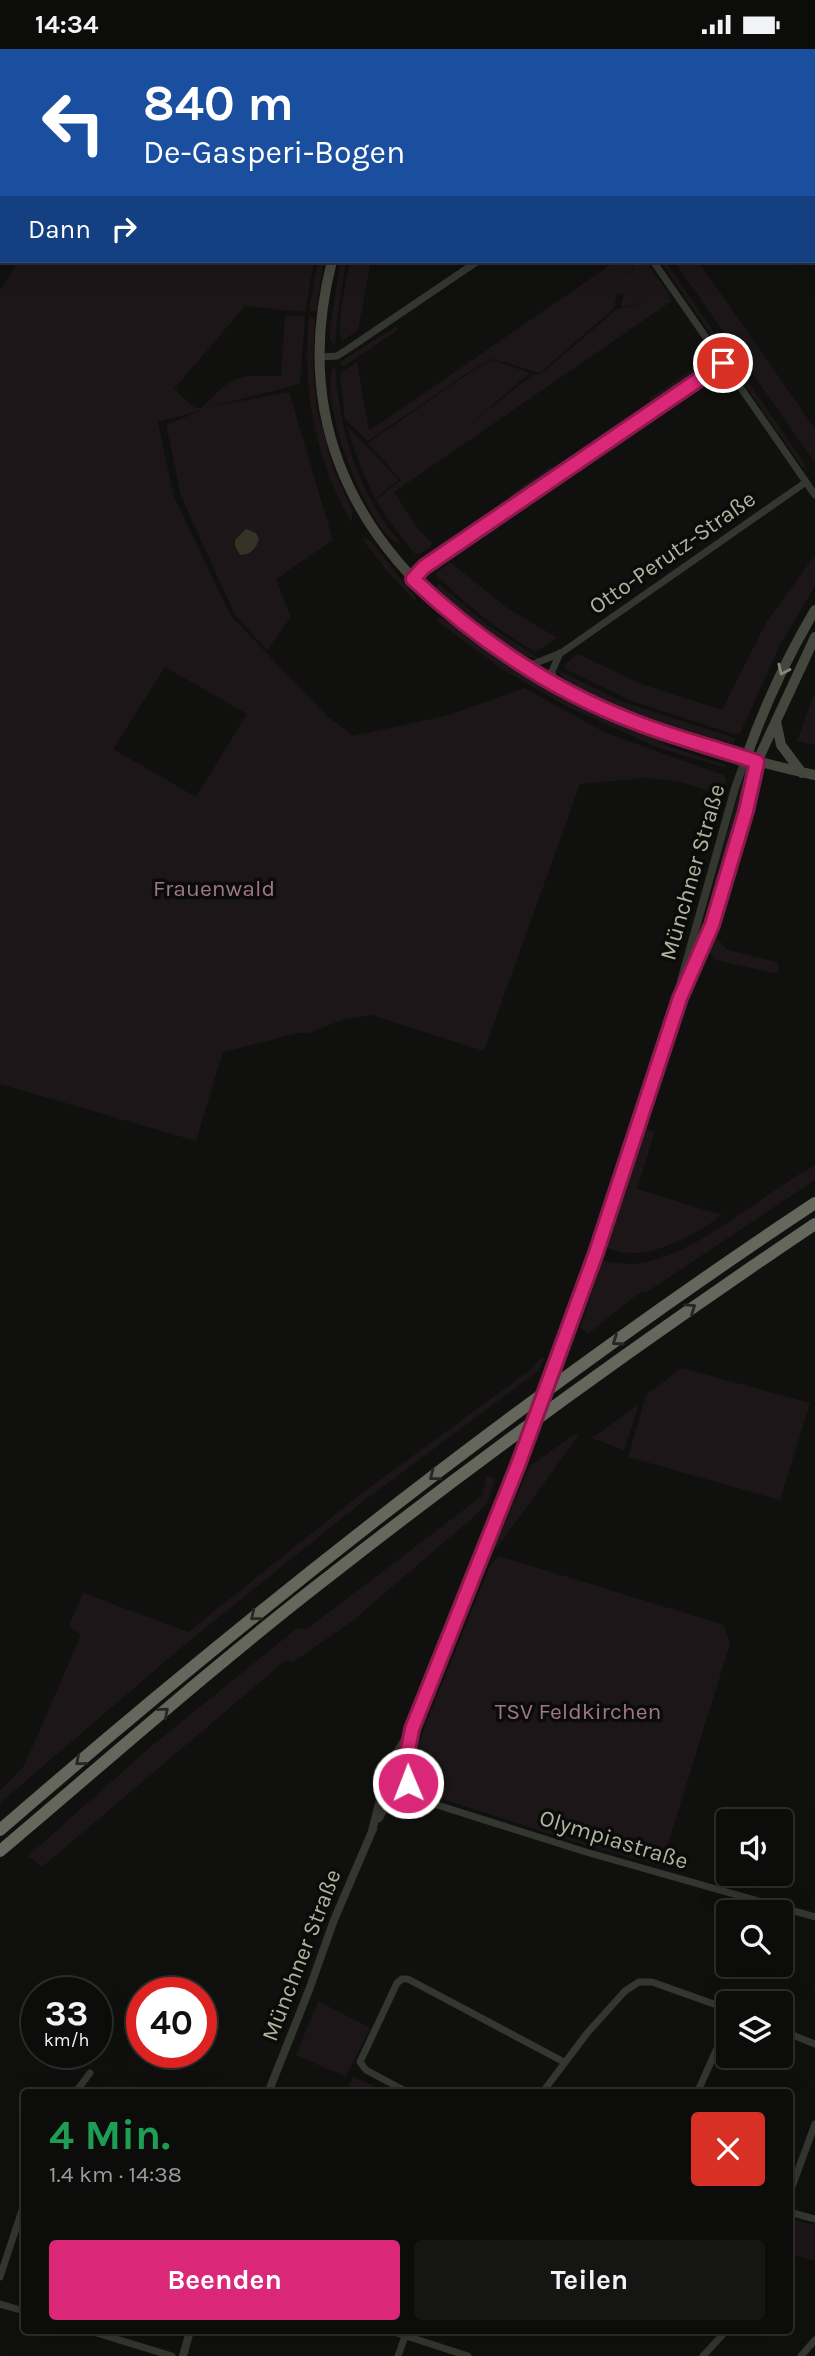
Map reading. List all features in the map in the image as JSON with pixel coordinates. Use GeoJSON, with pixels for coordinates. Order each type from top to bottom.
{"type":"FeatureCollection","features":[{"type":"Feature","properties":{"kind":"highway"},"geometry":{"type":"LineString","coordinates":[[796,1216],[815,1193]]}},
{"type":"Feature","properties":{"kind":"highway"},"geometry":{"type":"LineString","coordinates":[[0,1830],[195,1665],[448,1465],[576,1369],[815,1203]]}},
{"type":"Feature","properties":{"kind":"highway"},"geometry":{"type":"LineString","coordinates":[[0,1851],[222,1663],[331,1575],[575,1390],[815,1224]]}},
{"type":"Feature","properties":{"kind":"main road"},"geometry":{"type":"LineString","coordinates":[[332,263],[325,299],[321,357],[328,425],[355,501],[375,532],[413,579],[460,621],[525,667],[556,685],[637,723],[757,762],[815,775]]}},
{"type":"Feature","properties":{"kind":"main road"},"geometry":{"type":"LineString","coordinates":[[746,758],[794,644],[815,610]]}},
{"type":"Feature","properties":{"kind":"main road"},"geometry":{"type":"LineString","coordinates":[[757,762],[815,637]]}},
{"type":"Feature","properties":{"kind":"main road"},"geometry":{"type":"LineString","coordinates":[[776,717],[781,745],[802,772]]}},
{"type":"Feature","properties":{"kind":"street"},"geometry":{"type":"LineString","coordinates":[[321,357],[337,356],[475,263]]}},
{"type":"Feature","properties":{"kind":"street"},"geometry":{"type":"LineString","coordinates":[[654,263],[815,495]]}},
{"type":"Feature","properties":{"kind":"street"},"geometry":{"type":"LineString","coordinates":[[413,579],[424,567],[723,363]]}},
{"type":"Feature","properties":{"kind":"street","name":"Otto-Perutz-Straße"},"geometry":{"type":"LineString","coordinates":[[525,667],[561,653],[806,482]]}},
{"type":"Feature","properties":{"kind":"street"},"geometry":{"type":"LineString","coordinates":[[556,685],[552,671],[561,653]]}},
{"type":"Feature","properties":{"kind":"street","name":"Münchner Straße"},"geometry":{"type":"LineString","coordinates":[[680,998],[681,981],[735,788],[746,758]]}},
{"type":"Feature","properties":{"kind":"street","name":"Münchner Straße"},"geometry":{"type":"LineString","coordinates":[[372,1831],[382,1788],[377,1779],[378,1771],[382,1765],[391,1761],[412,1729],[518,1465],[562,1347],[680,998],[712,925],[748,803],[757,762]]}},
{"type":"Feature","properties":{"kind":"street","name":"Münchner Straße"},"geometry":{"type":"LineString","coordinates":[[270,2089],[329,1933],[372,1831],[395,1793],[407,1786],[410,1776],[406,1767],[412,1729]]}},
{"type":"Feature","properties":{"kind":"street"},"geometry":{"type":"LineString","coordinates":[[391,1761],[400,1762],[406,1767]]}},
{"type":"Feature","properties":{"kind":"street","name":"Olympiastraße"},"geometry":{"type":"LineString","coordinates":[[407,1786],[435,1804],[579,1850],[815,1917]]}},
{"type":"Feature","properties":{"kind":"street"},"geometry":{"type":"LineString","coordinates":[[382,1788],[395,1793]]}},
{"type":"Feature","properties":{"kind":"street"},"geometry":{"type":"LineString","coordinates":[[402,2089],[366,2070],[360,2061],[397,1983],[402,1979],[408,1979],[565,2062]]}},
{"type":"Feature","properties":{"kind":"street"},"geometry":{"type":"LineString","coordinates":[[545,2089],[625,1991],[639,1982],[652,1982],[716,2005]]}},
{"type":"Feature","properties":{"kind":"street"},"geometry":{"type":"LineString","coordinates":[[793,2035],[815,2044]]}},
{"type":"Feature","properties":{"kind":"street"},"geometry":{"type":"LineString","coordinates":[[699,2089],[716,2051]]}},
{"type":"Feature","properties":{"kind":"street"},"geometry":{"type":"LineString","coordinates":[[78,2089],[90,2073]]}},
{"type":"Feature","properties":{"kind":"street"},"geometry":{"type":"LineString","coordinates":[[793,2184],[815,2124]]}},
{"type":"Feature","properties":{"kind":"street"},"geometry":{"type":"LineString","coordinates":[[0,2277],[21,2213]]}},
{"type":"Feature","properties":{"kind":"street"},"geometry":{"type":"LineString","coordinates":[[793,2213],[815,2219]]}},
{"type":"Feature","properties":{"kind":"street"},"geometry":{"type":"LineString","coordinates":[[0,2304],[21,2310]]}},
{"type":"Feature","properties":{"kind":"street"},"geometry":{"type":"LineString","coordinates":[[109,2334],[172,2356]]}},
{"type":"Feature","properties":{"kind":"street"},"geometry":{"type":"LineString","coordinates":[[183,2356],[189,2334]]}},
{"type":"Feature","properties":{"kind":"street"},"geometry":{"type":"LineString","coordinates":[[398,2356],[407,2334]]}},
{"type":"Feature","properties":{"kind":"street"},"geometry":{"type":"LineString","coordinates":[[410,2334],[468,2356]]}},
{"type":"Feature","properties":{"kind":"street"},"geometry":{"type":"LineString","coordinates":[[703,2356],[723,2334]]}},
{"type":"Feature","properties":{"kind":"street"},"geometry":{"type":"LineString","coordinates":[[801,2356],[815,2340]]}},
{"type":"Feature","properties":{"kind":"green space","name":"Frauenwald"},"geometry":{"type":"Polygon","coordinates":[[[18,263],[314,263],[305,312],[245,306],[174,389],[195,408],[201,408],[230,381],[247,376],[281,376],[285,316],[305,316],[300,384],[209,407],[289,392],[333,540],[276,579],[291,617],[267,650],[235,615],[181,496],[166,425],[202,410],[158,422],[174,497],[231,616],[327,716],[353,736],[449,715],[524,688],[606,733],[723,775],[726,779],[722,795],[681,782],[646,778],[580,784],[484,1051],[371,1015],[342,1020],[309,1033],[298,1033],[223,1052],[196,1141],[0,1084],[0,290],[18,263]],[[165,667],[113,749],[196,797],[247,714],[165,667]]]}},
{"type":"Feature","properties":{"kind":"green space"},"geometry":{"type":"Polygon","coordinates":[[[318,263],[324,263],[316,311],[309,311],[318,263]]]}},
{"type":"Feature","properties":{"kind":"green space"},"geometry":{"type":"Polygon","coordinates":[[[340,263],[346,263],[335,346],[329,338],[340,263]]]}},
{"type":"Feature","properties":{"kind":"green space"},"geometry":{"type":"Polygon","coordinates":[[[350,263],[371,263],[358,330],[342,341],[340,325],[350,263]]]}},
{"type":"Feature","properties":{"kind":"green space"},"geometry":{"type":"Polygon","coordinates":[[[613,263],[634,263],[630,278],[634,263],[647,263],[671,297],[667,299],[673,300],[394,492],[418,529],[433,544],[420,554],[415,554],[376,500],[401,480],[368,443],[481,365],[493,360],[530,373],[468,426],[532,375],[540,374],[548,368],[617,309],[651,301],[621,307],[624,294],[617,293],[614,308],[540,373],[493,359],[481,364],[368,441],[345,419],[340,373],[357,362],[369,431],[613,263]]]}},
{"type":"Feature","properties":{"kind":"green space"},"geometry":{"type":"Polygon","coordinates":[[[661,263],[666,263],[735,363],[732,365],[661,263]]]}},
{"type":"Feature","properties":{"kind":"green space"},"geometry":{"type":"Polygon","coordinates":[[[675,263],[699,263],[815,429],[815,463],[675,263]]]}},
{"type":"Feature","properties":{"kind":"green space"},"geometry":{"type":"Polygon","coordinates":[[[309,316],[315,319],[313,367],[317,410],[333,468],[352,510],[352,523],[329,474],[314,423],[308,370],[309,316]]]}},
{"type":"Feature","properties":{"kind":"green space"},"geometry":{"type":"Polygon","coordinates":[[[395,327],[399,329],[343,367],[340,362],[395,327]]]}},
{"type":"Feature","properties":{"kind":"green space"},"geometry":{"type":"Polygon","coordinates":[[[708,358],[711,362],[706,369],[702,368],[653,401],[649,399],[708,358]]]}},
{"type":"Feature","properties":{"kind":"green space"},"geometry":{"type":"Polygon","coordinates":[[[335,365],[341,413],[353,459],[372,502],[399,541],[397,543],[385,532],[372,513],[347,459],[332,402],[330,380],[335,365]]]}},
{"type":"Feature","properties":{"kind":"green space"},"geometry":{"type":"Polygon","coordinates":[[[737,366],[806,466],[803,468],[733,368],[737,366]]]}},
{"type":"Feature","properties":{"kind":"green space"},"geometry":{"type":"Polygon","coordinates":[[[347,426],[399,480],[375,499],[359,463],[347,426]]]}},
{"type":"Feature","properties":{"kind":"green space"},"geometry":{"type":"Polygon","coordinates":[[[553,465],[553,470],[513,497],[509,496],[553,465]]]}},
{"type":"Feature","properties":{"kind":"green space"},"geometry":{"type":"Polygon","coordinates":[[[362,538],[374,545],[416,598],[414,600],[386,570],[362,538]]]}},
{"type":"Feature","properties":{"kind":"green space"},"geometry":{"type":"Polygon","coordinates":[[[815,555],[815,586],[780,645],[740,733],[734,734],[634,702],[565,669],[565,664],[578,654],[641,684],[722,710],[766,623],[815,555]]]}},
{"type":"Feature","properties":{"kind":"green space"},"geometry":{"type":"Polygon","coordinates":[[[450,562],[506,607],[557,638],[536,652],[495,626],[435,574],[450,562]]]}},
{"type":"Feature","properties":{"kind":"green space"},"geometry":{"type":"Polygon","coordinates":[[[439,584],[488,625],[539,659],[513,650],[484,631],[435,589],[439,584]]]}},
{"type":"Feature","properties":{"kind":"green space"},"geometry":{"type":"Polygon","coordinates":[[[438,617],[551,690],[605,717],[661,740],[665,745],[725,765],[727,768],[659,748],[570,708],[502,669],[436,620],[438,617]]]}},
{"type":"Feature","properties":{"kind":"green space"},"geometry":{"type":"Polygon","coordinates":[[[558,670],[623,702],[735,738],[734,744],[610,703],[567,681],[558,670]]]}},
{"type":"Feature","properties":{"kind":"green space"},"geometry":{"type":"Polygon","coordinates":[[[815,692],[815,745],[797,741],[815,692]]]}},
{"type":"Feature","properties":{"kind":"green space"},"geometry":{"type":"Polygon","coordinates":[[[742,781],[746,781],[702,939],[698,942],[742,781]]]}},
{"type":"Feature","properties":{"kind":"green space"},"geometry":{"type":"Polygon","coordinates":[[[716,936],[727,950],[778,962],[778,974],[716,960],[707,950],[716,936]]]}},
{"type":"Feature","properties":{"kind":"green space"},"geometry":{"type":"Polygon","coordinates":[[[645,1129],[655,1131],[637,1189],[722,1215],[691,1235],[666,1246],[641,1253],[624,1253],[607,1248],[645,1129]]]}},
{"type":"Feature","properties":{"kind":"green space"},"geometry":{"type":"Polygon","coordinates":[[[815,1165],[815,1180],[647,1292],[639,1293],[589,1333],[580,1328],[602,1261],[635,1264],[681,1250],[728,1223],[815,1165]]]}},
{"type":"Feature","properties":{"kind":"green space"},"geometry":{"type":"Polygon","coordinates":[[[541,1358],[544,1359],[538,1371],[361,1503],[189,1641],[0,1803],[0,1791],[24,1766],[81,1635],[69,1626],[83,1593],[188,1632],[357,1497],[530,1370],[541,1358]]]}},
{"type":"Feature","properties":{"kind":"green space"},"geometry":{"type":"Polygon","coordinates":[[[682,1368],[810,1403],[780,1500],[628,1457],[646,1395],[682,1368]]]}},
{"type":"Feature","properties":{"kind":"green space"},"geometry":{"type":"Polygon","coordinates":[[[639,1404],[624,1450],[592,1438],[639,1404]]]}},
{"type":"Feature","properties":{"kind":"green space"},"geometry":{"type":"Polygon","coordinates":[[[575,1434],[578,1436],[493,1550],[530,1466],[575,1434]]]}},
{"type":"Feature","properties":{"kind":"green space"},"geometry":{"type":"Polygon","coordinates":[[[487,1475],[495,1478],[488,1502],[351,1622],[293,1662],[286,1660],[42,1867],[28,1856],[148,1749],[296,1629],[308,1628],[482,1496],[487,1475]]]}},
{"type":"Feature","properties":{"kind":"green space","name":"TSV Feldkirchen"},"geometry":{"type":"Polygon","coordinates":[[[499,1556],[724,1625],[730,1644],[661,1866],[568,1840],[446,1800],[433,1789],[428,1776],[422,1786],[415,1763],[427,1720],[490,1566],[499,1556]]]}},
{"type":"Feature","properties":{"kind":"green space"},"geometry":{"type":"Polygon","coordinates":[[[394,1766],[401,1769],[404,1776],[401,1783],[394,1786],[387,1783],[384,1776],[387,1769],[394,1766]]]}},
{"type":"Feature","properties":{"kind":"green space"},"geometry":{"type":"Polygon","coordinates":[[[318,2001],[370,2028],[346,2077],[296,2055],[318,2001]]]}},
{"type":"Feature","properties":{"kind":"green space"},"geometry":{"type":"Polygon","coordinates":[[[353,2076],[379,2089],[348,2089],[353,2076]]]}},
{"type":"Feature","properties":{"kind":"green space"},"geometry":{"type":"Polygon","coordinates":[[[793,2220],[815,2225],[815,2261],[793,2255],[793,2220]]]}},
{"type":"Feature","properties":{"kind":"shaded area"},"geometry":{"type":"Polygon","coordinates":[[[246,529],[256,533],[259,539],[252,551],[240,555],[235,540],[246,529]]]}},
{"type":"Feature","properties":{"kind":"route"},"geometry":{"type":"LineString","coordinates":[[408,1783],[406,1760],[412,1729],[518,1465],[596,1253],[680,998],[712,925],[751,794],[757,762],[637,723],[575,695],[525,667],[484,639],[413,579],[424,567],[723,363]]}}]}
